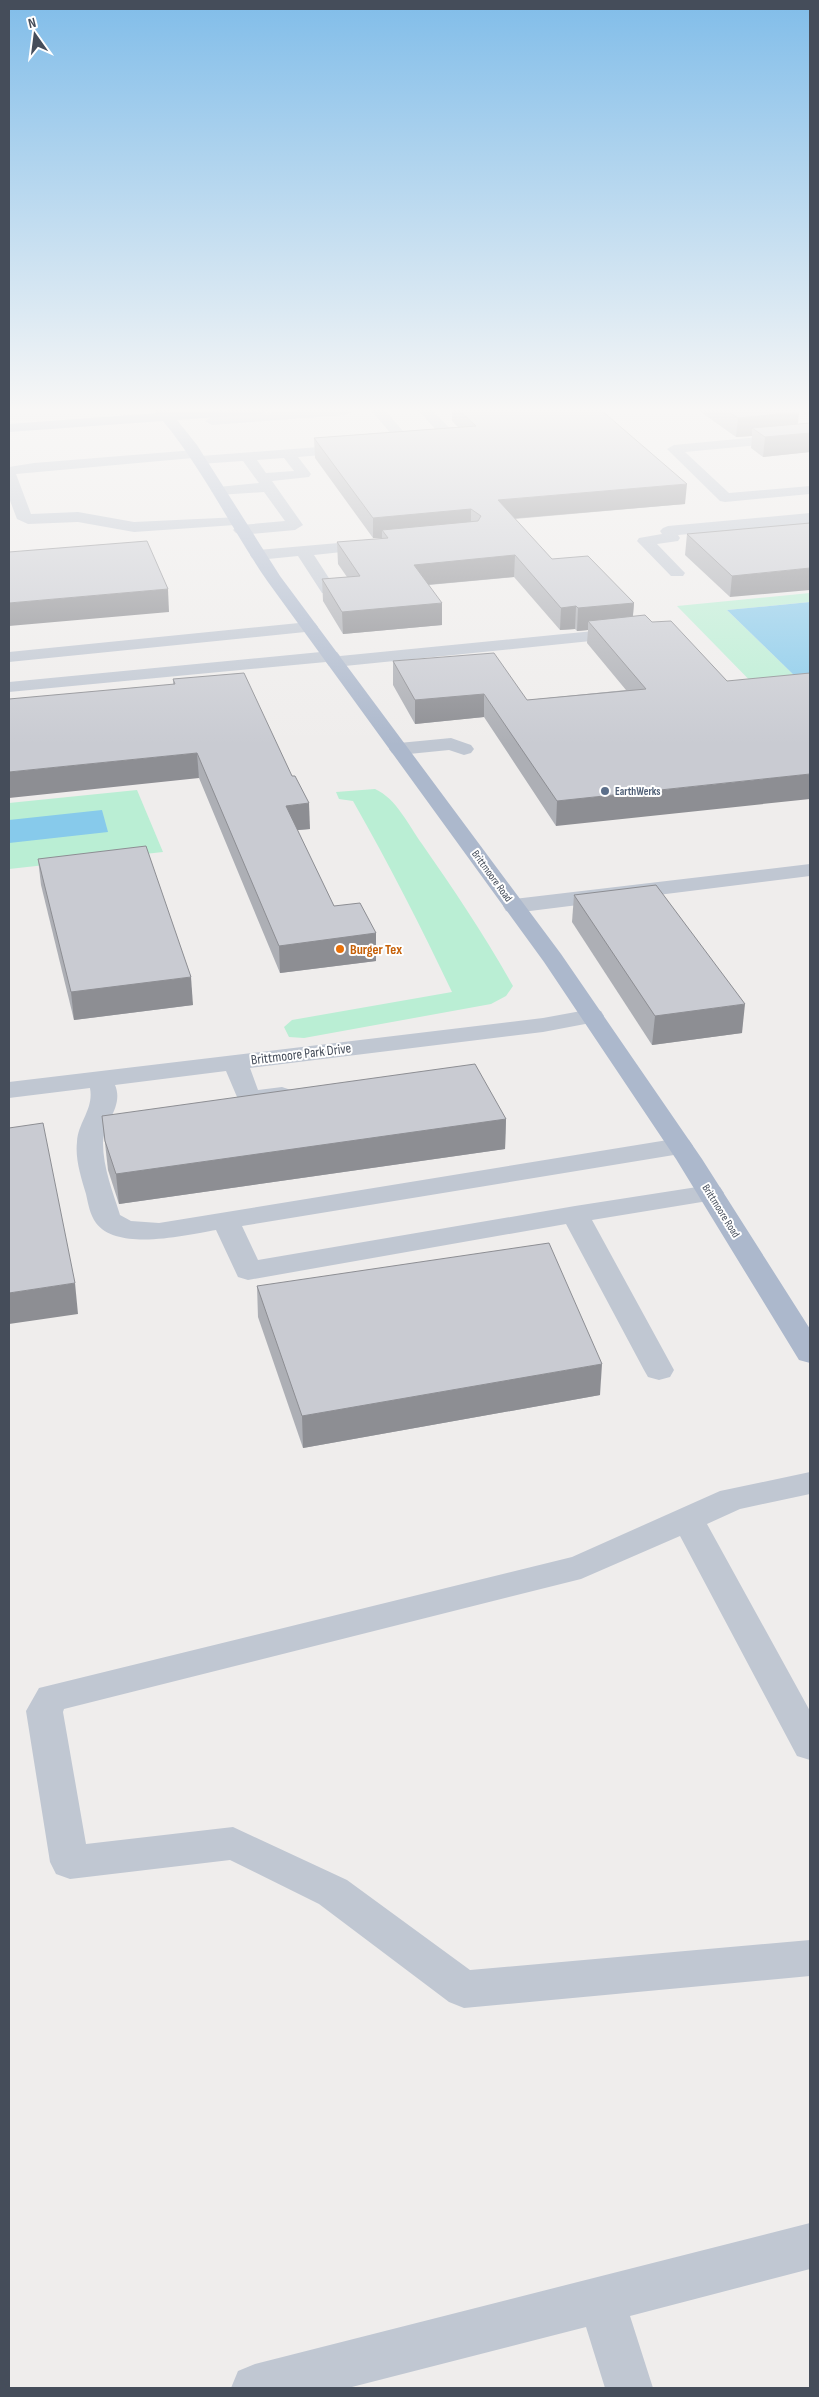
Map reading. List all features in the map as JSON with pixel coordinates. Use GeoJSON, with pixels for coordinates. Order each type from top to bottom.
{"type":"FeatureCollection","features":[{"type":"Feature","properties":{"kind":"main road","name":"Brittmoore Road"},"geometry":{"type":"LineString","coordinates":[[236,522],[309,627],[514,906],[592,1016],[680,1146],[810,1353]]}},
{"type":"Feature","properties":{"kind":"street"},"geometry":{"type":"LineString","coordinates":[[105,522],[134,527],[295,525],[293,522]]}},
{"type":"Feature","properties":{"kind":"street"},"geometry":{"type":"LineString","coordinates":[[677,573],[645,540],[672,538],[668,531],[768,522]]}},
{"type":"Feature","properties":{"kind":"street"},"geometry":{"type":"LineString","coordinates":[[258,555],[384,544]]}},
{"type":"Feature","properties":{"kind":"street"},"geometry":{"type":"LineString","coordinates":[[303,551],[328,589]]}},
{"type":"Feature","properties":{"kind":"street"},"geometry":{"type":"LineString","coordinates":[[9,657],[309,627]]}},
{"type":"Feature","properties":{"kind":"street"},"geometry":{"type":"LineString","coordinates":[[9,687],[637,632]]}},
{"type":"Feature","properties":{"kind":"street"},"geometry":{"type":"LineString","coordinates":[[399,749],[451,744],[464,749]]}},
{"type":"Feature","properties":{"kind":"street"},"geometry":{"type":"LineString","coordinates":[[514,906],[810,870]]}},
{"type":"Feature","properties":{"kind":"street","name":"Brittmoore Park Drive"},"geometry":{"type":"LineString","coordinates":[[9,1090],[542,1025],[592,1016]]}},
{"type":"Feature","properties":{"kind":"street"},"geometry":{"type":"LineString","coordinates":[[235,1062],[249,1099],[304,1092]]}},
{"type":"Feature","properties":{"kind":"street"},"geometry":{"type":"LineString","coordinates":[[99,1078],[105,1090],[103,1108],[90,1139],[92,1158],[107,1219],[125,1229],[159,1231],[680,1146]]}},
{"type":"Feature","properties":{"kind":"street"},"geometry":{"type":"LineString","coordinates":[[226,1220],[248,1270],[574,1214],[710,1193]]}},
{"type":"Feature","properties":{"kind":"street"},"geometry":{"type":"LineString","coordinates":[[574,1214],[659,1370]]}},
{"type":"Feature","properties":{"kind":"street"},"geometry":{"type":"LineString","coordinates":[[810,1483],[732,1499],[581,1567],[52,1698],[44,1711],[70,1862],[233,1844],[333,1892],[464,1989],[810,1958]]}},
{"type":"Feature","properties":{"kind":"street"},"geometry":{"type":"LineString","coordinates":[[688,1518],[810,1745]]}},
{"type":"Feature","properties":{"kind":"street"},"geometry":{"type":"LineString","coordinates":[[255,2388],[810,2246]]}},
{"type":"Feature","properties":{"kind":"street"},"geometry":{"type":"LineString","coordinates":[[601,2300],[629,2388]]}},
{"type":"Feature","properties":{"kind":"green space"},"geometry":{"type":"Polygon","coordinates":[[[810,593],[810,602],[727,610],[802,683],[769,700],[677,606],[810,593]]]}},
{"type":"Feature","properties":{"kind":"green space"},"geometry":{"type":"Polygon","coordinates":[[[375,789],[383,793],[402,813],[469,914],[513,986],[506,996],[491,1004],[304,1038],[289,1037],[284,1027],[292,1020],[452,992],[429,944],[353,801],[339,799],[336,792],[375,789]]]}},
{"type":"Feature","properties":{"kind":"green space"},"geometry":{"type":"Polygon","coordinates":[[[137,790],[163,852],[9,869],[9,803],[137,790]]]}},
{"type":"Feature","properties":{"kind":"water"},"geometry":{"type":"Polygon","coordinates":[[[810,602],[810,682],[802,683],[727,610],[810,602]]]}},
{"type":"Feature","properties":{"kind":"water"},"geometry":{"type":"Polygon","coordinates":[[[102,810],[108,832],[9,843],[9,820],[102,810]]]}},
{"type":"Feature","properties":{"kind":"building"},"geometry":{"type":"Polygon","coordinates":[[[469,522],[518,522],[552,559],[588,556],[634,603],[561,608],[515,555],[414,565],[442,603],[342,612],[322,579],[360,576],[337,542],[388,538],[382,530],[469,522]]]}},
{"type":"Feature","properties":{"kind":"building"},"geometry":{"type":"Polygon","coordinates":[[[810,523],[810,568],[732,576],[687,534],[810,523]]]}},
{"type":"Feature","properties":{"kind":"building"},"geometry":{"type":"Polygon","coordinates":[[[147,541],[168,589],[9,603],[9,552],[147,541]]]}},
{"type":"Feature","properties":{"kind":"building"},"geometry":{"type":"Polygon","coordinates":[[[645,615],[652,622],[671,621],[727,681],[810,673],[810,774],[557,801],[484,694],[415,700],[393,661],[494,653],[527,700],[646,689],[588,621],[645,615]]]}},
{"type":"Feature","properties":{"kind":"building"},"geometry":{"type":"Polygon","coordinates":[[[244,673],[292,776],[295,776],[309,803],[286,806],[334,906],[360,903],[376,933],[279,946],[197,753],[9,772],[9,699],[175,684],[173,679],[244,673]]]}},
{"type":"Feature","properties":{"kind":"building"},"geometry":{"type":"Polygon","coordinates":[[[146,846],[191,977],[71,992],[38,859],[146,846]]]}},
{"type":"Feature","properties":{"kind":"building"},"geometry":{"type":"Polygon","coordinates":[[[656,885],[745,1004],[655,1016],[574,895],[656,885]]]}},
{"type":"Feature","properties":{"kind":"building"},"geometry":{"type":"Polygon","coordinates":[[[475,1064],[506,1119],[116,1174],[105,1141],[102,1116],[475,1064]]]}},
{"type":"Feature","properties":{"kind":"building"},"geometry":{"type":"Polygon","coordinates":[[[43,1123],[75,1283],[9,1293],[9,1128],[43,1123]]]}},
{"type":"Feature","properties":{"kind":"building"},"geometry":{"type":"Polygon","coordinates":[[[549,1243],[602,1364],[302,1416],[257,1286],[549,1243]]]}},
{"type":"Feature","properties":{"kind":"place","name":"EarthWerks"},"geometry":{"type":"Point","coordinates":[605,791]}},
{"type":"Feature","properties":{"kind":"place","name":"Burger Tex"},"geometry":{"type":"Point","coordinates":[340,949]}}]}
